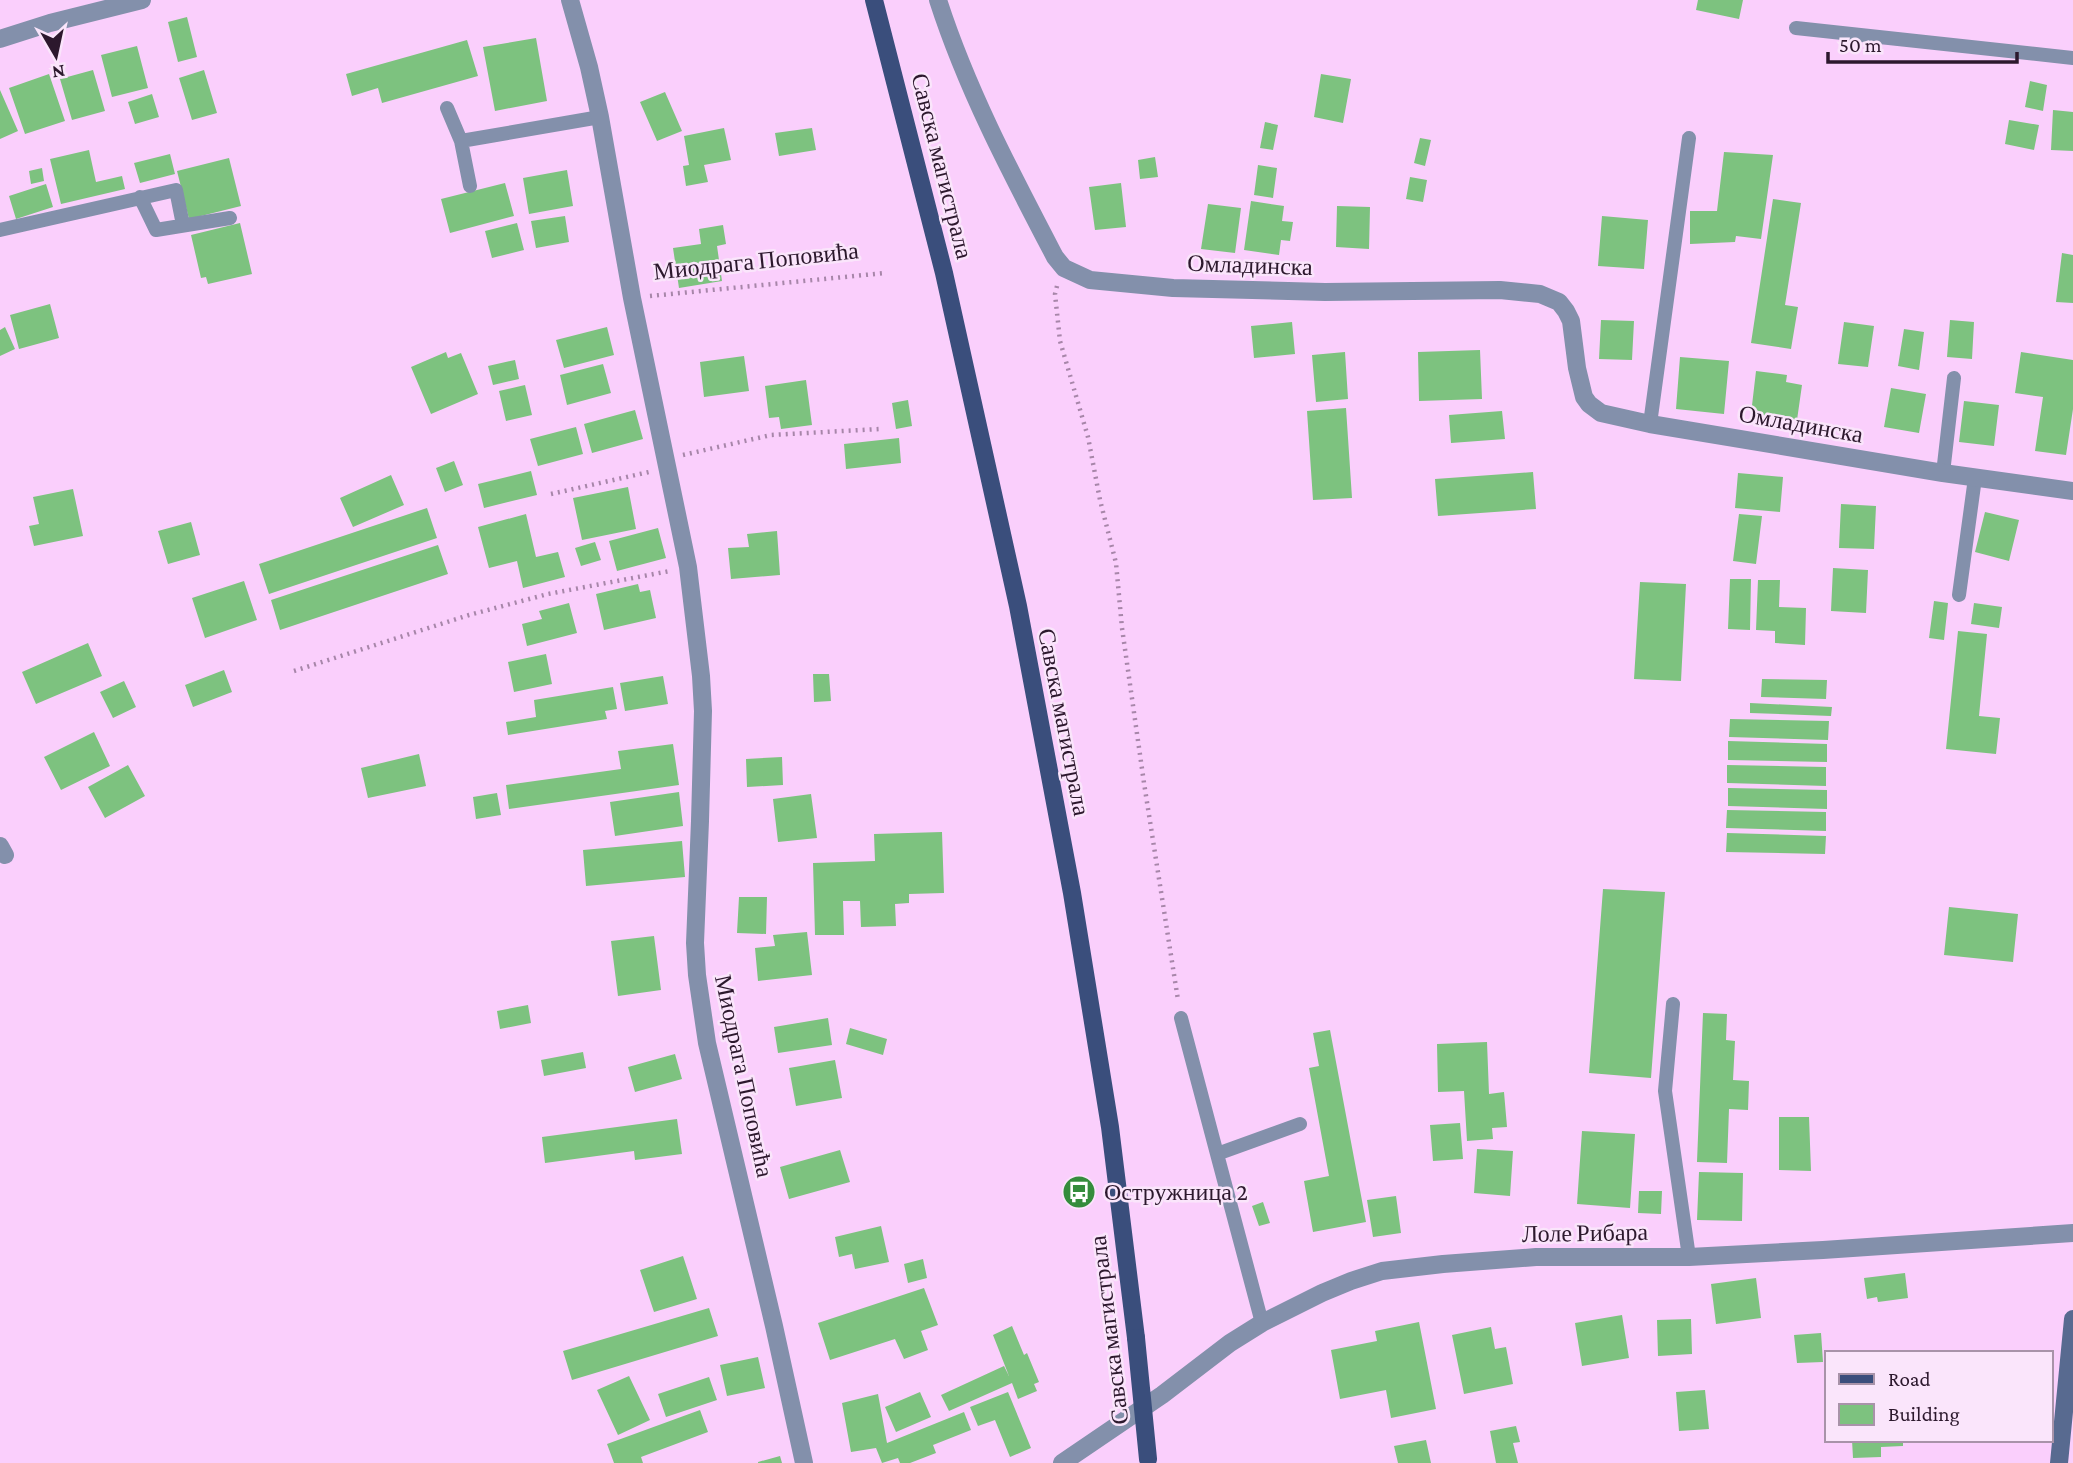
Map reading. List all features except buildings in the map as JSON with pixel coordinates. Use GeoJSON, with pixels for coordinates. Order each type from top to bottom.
{"type":"FeatureCollection","features":[{"type":"Feature","properties":{"kind":"main road","name":"Савска магистрала"},"geometry":{"type":"LineString","coordinates":[[874,0],[944,273],[1018,606],[1072,893],[1110,1127],[1149,1461]]}},
{"type":"Feature","properties":{"kind":"street"},"geometry":{"type":"LineString","coordinates":[[0,39],[50,23],[142,0]]}},
{"type":"Feature","properties":{"kind":"street","name":"Миодрага Поповића"},"geometry":{"type":"LineString","coordinates":[[570,0],[600,117],[632,298],[688,567],[700,663],[702,712],[695,930],[697,975],[707,1043],[804,1463]]}},
{"type":"Feature","properties":{"kind":"street"},"geometry":{"type":"LineString","coordinates":[[938,0],[959,61],[985,120],[1055,257],[1064,268]]}},
{"type":"Feature","properties":{"kind":"street","name":"Омладинска"},"geometry":{"type":"LineString","coordinates":[[1064,268],[1090,281],[1173,288],[1325,292],[1500,289],[1539,294],[1559,302],[1571,321],[1581,386],[1589,404],[1601,413],[1650,424],[1943,473],[2073,491]]}},
{"type":"Feature","properties":{"kind":"street","name":"Лоле Рибара"},"geometry":{"type":"LineString","coordinates":[[1062,1463],[1262,1323],[1332,1289],[1382,1271],[1536,1257],[1689,1257],[2073,1233]]}},
{"type":"Feature","properties":{"kind":"street"},"geometry":{"type":"LineString","coordinates":[[2059,1463],[2073,1320]]}},
{"type":"Feature","properties":{"kind":"lane"},"geometry":{"type":"LineString","coordinates":[[1796,28],[2073,58]]}},
{"type":"Feature","properties":{"kind":"lane"},"geometry":{"type":"LineString","coordinates":[[447,108],[461,141],[470,186]]}},
{"type":"Feature","properties":{"kind":"lane"},"geometry":{"type":"LineString","coordinates":[[461,141],[600,117]]}},
{"type":"Feature","properties":{"kind":"lane"},"geometry":{"type":"LineString","coordinates":[[1650,424],[1689,138]]}},
{"type":"Feature","properties":{"kind":"lane"},"geometry":{"type":"LineString","coordinates":[[0,230],[176,190],[183,225]]}},
{"type":"Feature","properties":{"kind":"lane"},"geometry":{"type":"LineString","coordinates":[[140,197],[156,230],[230,218]]}},
{"type":"Feature","properties":{"kind":"lane"},"geometry":{"type":"LineString","coordinates":[[1943,473],[1954,377]]}},
{"type":"Feature","properties":{"kind":"lane"},"geometry":{"type":"LineString","coordinates":[[1959,595],[1975,478]]}},
{"type":"Feature","properties":{"kind":"lane"},"geometry":{"type":"LineString","coordinates":[[1674,1004],[1665,1091],[1689,1257]]}},
{"type":"Feature","properties":{"kind":"lane"},"geometry":{"type":"LineString","coordinates":[[1181,1018],[1262,1323]]}},
{"type":"Feature","properties":{"kind":"lane"},"geometry":{"type":"LineString","coordinates":[[1217,1154],[1300,1124]]}},
{"type":"Feature","properties":{"kind":"path"},"geometry":{"type":"LineString","coordinates":[[1064,268],[1055,294],[1060,341],[1088,437],[1116,563],[1122,628],[1142,770],[1181,1018]]}},
{"type":"Feature","properties":{"kind":"path","name":"Миодрага Поповића"},"geometry":{"type":"LineString","coordinates":[[632,298],[885,273]]}},
{"type":"Feature","properties":{"kind":"path"},"geometry":{"type":"LineString","coordinates":[[551,494],[772,435],[878,429]]}},
{"type":"Feature","properties":{"kind":"path"},"geometry":{"type":"LineString","coordinates":[[294,671],[469,615],[548,594],[688,567]]}},
{"type":"Feature","properties":{"kind":"place","name":"Остружница 2"},"geometry":{"type":"Point","coordinates":[1079,1192]}}]}
